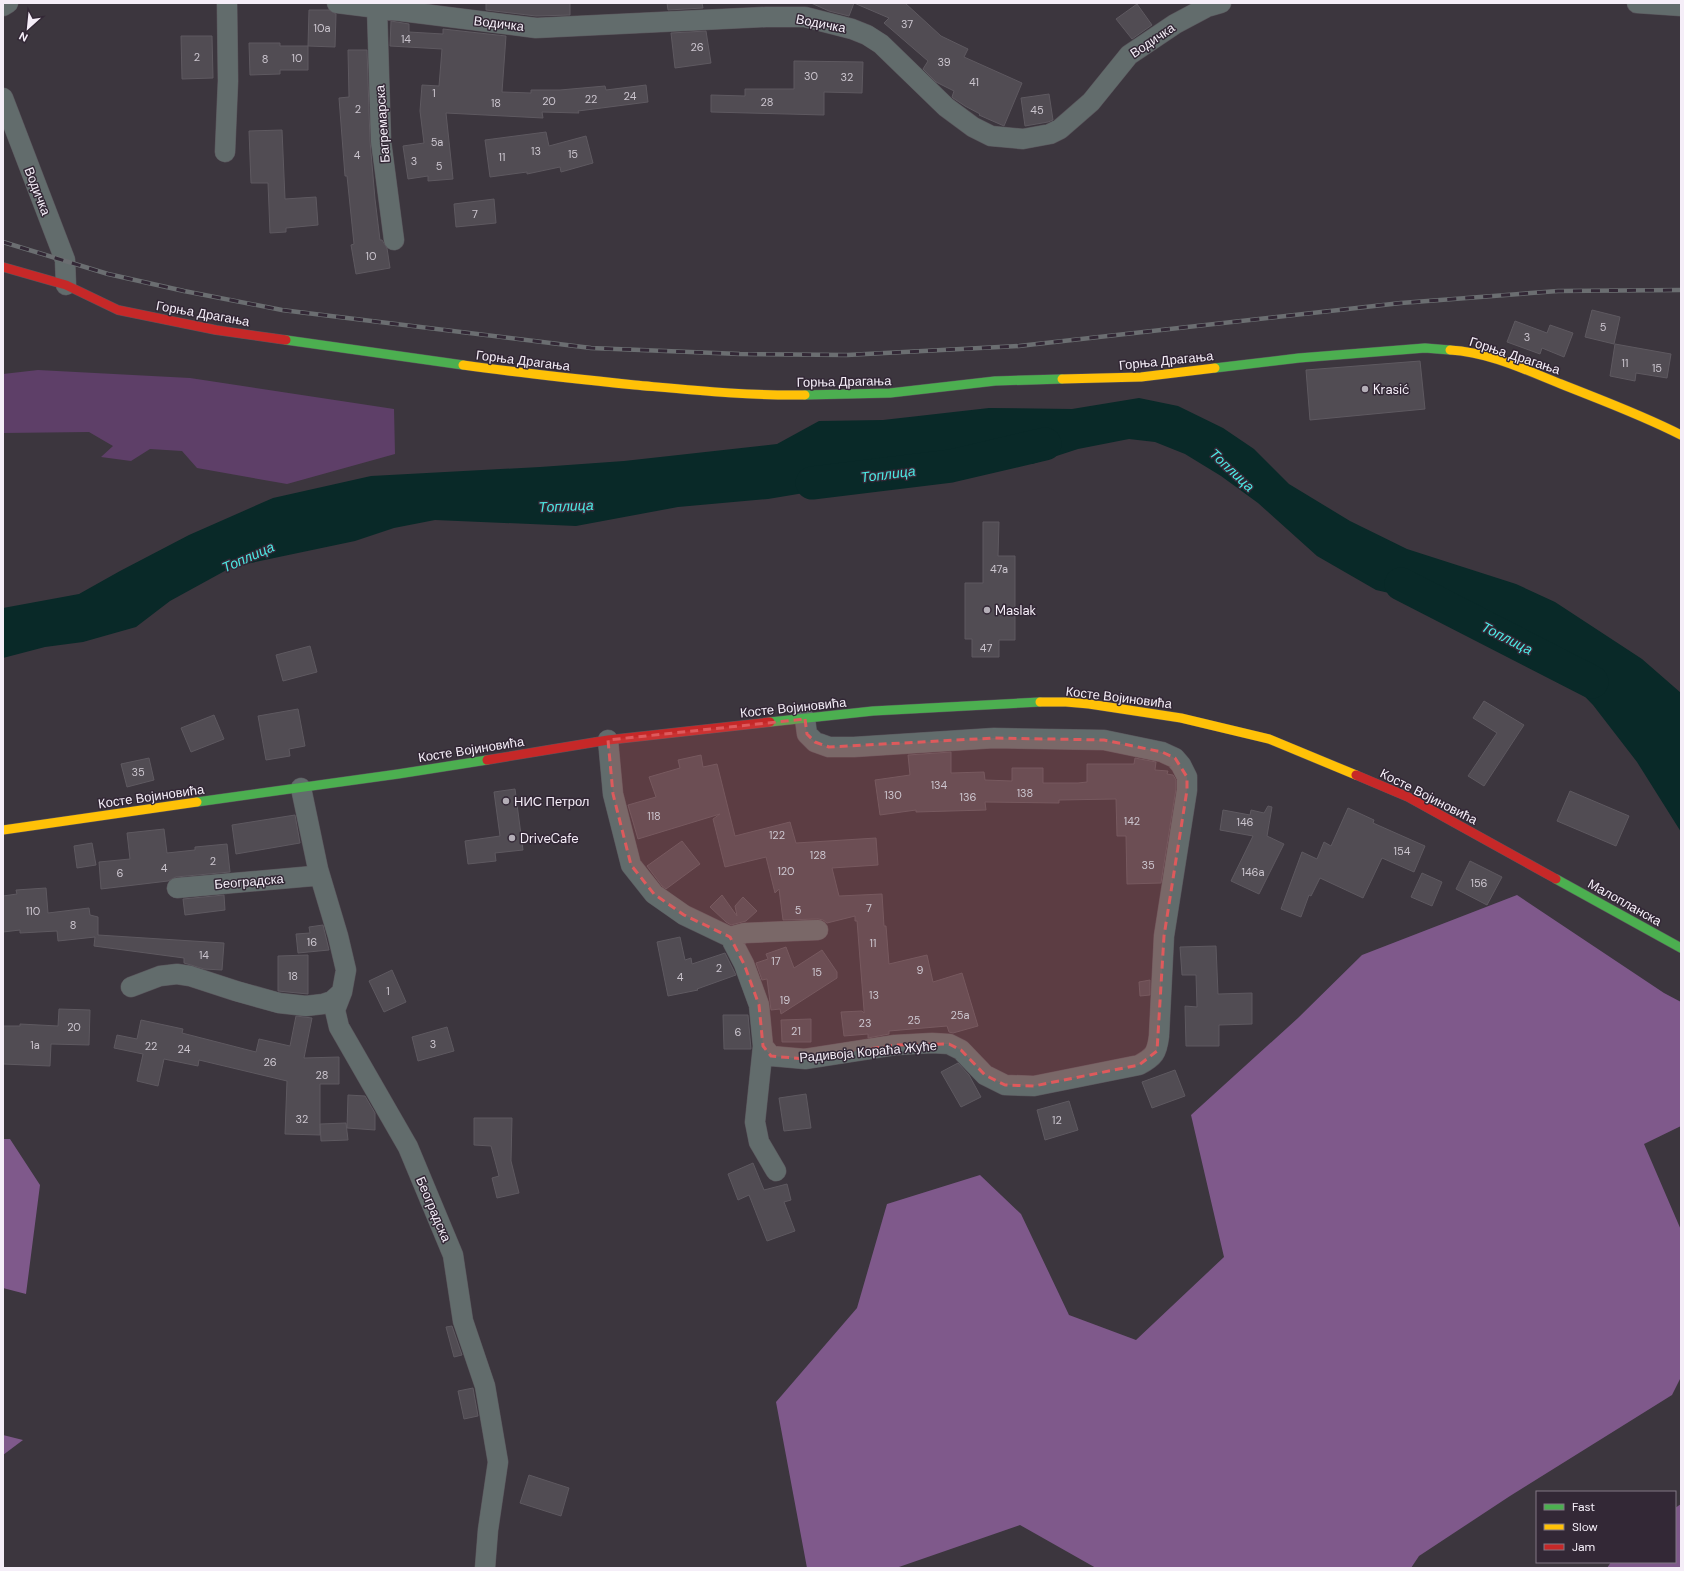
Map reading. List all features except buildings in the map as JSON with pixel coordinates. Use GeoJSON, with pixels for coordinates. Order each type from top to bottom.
{"type":"FeatureCollection","features":[{"type":"Feature","properties":{"kind":"main road","name":"Горња Драгања"},"geometry":{"type":"LineString","coordinates":[[3,267],[66,285],[118,310],[224,331],[532,376],[782,395],[890,393],[995,381],[1141,377],[1300,358],[1425,348],[1454,350],[1491,358],[1539,375],[1648,418],[1681,435]]}},
{"type":"Feature","properties":{"kind":"main road","name":"Косте Војиновића"},"geometry":{"type":"LineString","coordinates":[[3,830],[301,788],[608,740],[873,711],[1042,702],[1089,704],[1181,718],[1269,739],[1377,783],[1444,816],[1556,879]]}},
{"type":"Feature","properties":{"kind":"main road","name":"Малопланска"},"geometry":{"type":"LineString","coordinates":[[1556,879],[1681,948]]}},
{"type":"Feature","properties":{"kind":"street"},"geometry":{"type":"LineString","coordinates":[[3,6],[8,3]]}},
{"type":"Feature","properties":{"kind":"street"},"geometry":{"type":"LineString","coordinates":[[225,152],[228,81],[227,3]]}},
{"type":"Feature","properties":{"kind":"street","name":"Водичка"},"geometry":{"type":"LineString","coordinates":[[337,3],[536,28],[766,17],[805,17],[852,29],[867,35],[881,44],[946,107],[973,127],[991,136],[1023,139],[1044,136],[1060,129],[1091,102],[1129,55],[1175,24],[1207,7],[1221,3]]}},
{"type":"Feature","properties":{"kind":"street"},"geometry":{"type":"LineString","coordinates":[[1637,3],[1681,6]]}},
{"type":"Feature","properties":{"kind":"street","name":"Багремарска"},"geometry":{"type":"LineString","coordinates":[[377,8],[381,141],[394,240]]}},
{"type":"Feature","properties":{"kind":"street","name":"Водичка"},"geometry":{"type":"LineString","coordinates":[[3,98],[65,260],[66,285]]}},
{"type":"Feature","properties":{"kind":"street","name":"Радивоја Кораћа Жуће"},"geometry":{"type":"LineString","coordinates":[[763,1046],[771,1056],[805,1059],[895,1045],[932,1043],[949,1044],[961,1050],[985,1075],[1005,1085],[1034,1086],[1139,1064],[1148,1060],[1157,1051],[1159,1036],[1164,936],[1187,790],[1187,777],[1182,765],[1175,758],[1162,752],[1104,740],[994,738],[854,748],[829,747],[815,742],[807,734],[805,719]]}},
{"type":"Feature","properties":{"kind":"street"},"geometry":{"type":"LineString","coordinates":[[608,740],[612,794],[631,865],[654,894],[684,914],[730,937],[744,964],[759,1005],[763,1046],[755,1122],[759,1142],[776,1171]]}},
{"type":"Feature","properties":{"kind":"street","name":"Београдска"},"geometry":{"type":"LineString","coordinates":[[301,788],[318,869],[338,936],[346,970],[342,992],[335,1010],[339,1027],[408,1147],[453,1255],[463,1321],[485,1386],[498,1462],[488,1530],[485,1568]]}},
{"type":"Feature","properties":{"kind":"street","name":"Београдска"},"geometry":{"type":"LineString","coordinates":[[177,888],[313,876],[317,874],[318,869]]}},
{"type":"Feature","properties":{"kind":"street"},"geometry":{"type":"LineString","coordinates":[[730,937],[745,932],[818,930]]}},
{"type":"Feature","properties":{"kind":"street"},"geometry":{"type":"LineString","coordinates":[[131,987],[160,976],[177,974],[190,976],[279,1003],[306,1006],[323,1004],[332,1001],[342,992]]}},
{"type":"Feature","properties":{"kind":"highlighted area"},"geometry":{"type":"Polygon","coordinates":[[[805,719],[807,734],[815,742],[829,747],[994,738],[1104,740],[1162,752],[1175,758],[1187,777],[1187,790],[1164,936],[1157,1051],[1139,1065],[1034,1086],[1005,1085],[985,1075],[961,1050],[949,1044],[895,1045],[805,1059],[771,1056],[763,1046],[759,1005],[744,964],[730,937],[684,915],[654,894],[631,865],[613,794],[608,740],[805,719]]]}},
{"type":"Feature","properties":{"kind":"shaded area"},"geometry":{"type":"Polygon","coordinates":[[[38,370],[190,378],[394,409],[395,454],[287,484],[197,468],[182,451],[150,449],[131,461],[101,457],[113,446],[89,432],[3,433],[3,374],[38,370]]]}},
{"type":"Feature","properties":{"kind":"shaded area"},"geometry":{"type":"Polygon","coordinates":[[[1517,895],[1664,993],[1681,1002],[1681,1126],[1644,1144],[1681,1230],[1681,1377],[1672,1395],[1510,1496],[1419,1556],[1411,1568],[1096,1568],[1020,1525],[896,1568],[807,1568],[776,1402],[857,1308],[887,1204],[980,1175],[1021,1214],[1069,1315],[1136,1340],[1224,1257],[1191,1115],[1298,1018],[1362,955],[1517,895]]]}},
{"type":"Feature","properties":{"kind":"shaded area"},"geometry":{"type":"Polygon","coordinates":[[[3,1139],[10,1139],[40,1185],[26,1294],[3,1288],[3,1139]]]}},
{"type":"Feature","properties":{"kind":"shaded area"},"geometry":{"type":"Polygon","coordinates":[[[3,1435],[23,1440],[3,1455],[3,1435]]]}},
{"type":"Feature","properties":{"kind":"shaded area"},"geometry":{"type":"Polygon","coordinates":[[[1681,1504],[1681,1568],[1607,1568],[1610,1563],[1676,1563],[1676,1507],[1681,1504]]]}},
{"type":"Feature","properties":{"kind":"water"},"geometry":{"type":"Polygon","coordinates":[[[1139,398],[1178,406],[1223,428],[1254,449],[1289,484],[1350,521],[1407,549],[1516,584],[1555,602],[1642,659],[1681,693],[1681,832],[1637,762],[1593,705],[1530,640],[1480,614],[1376,590],[1317,556],[1258,503],[1221,476],[1185,454],[1155,442],[1129,439],[1078,449],[1032,464],[994,452],[941,459],[874,472],[828,489],[768,499],[678,507],[576,526],[435,520],[394,528],[355,541],[232,567],[170,601],[136,627],[83,642],[45,647],[3,658],[3,608],[79,594],[189,535],[273,498],[371,476],[624,461],[777,444],[819,421],[883,420],[989,408],[1072,409],[1139,398]]]}},
{"type":"Feature","properties":{"kind":"waterway","name":"Топлица"},"geometry":{"type":"LineString","coordinates":[[812,483],[951,466],[1045,444]]}},
{"type":"Feature","properties":{"kind":"waterway","name":"Топлица"},"geometry":{"type":"LineString","coordinates":[[1401,584],[1592,682]]}},
{"type":"Feature","properties":{"kind":"railway"},"geometry":{"type":"LineString","coordinates":[[3,242],[108,274],[184,291],[282,310],[591,348],[740,354],[847,355],[1019,346],[1401,303],[1558,291],[1681,290]]}},
{"type":"Feature","properties":{"kind":"traffic: fast"},"geometry":{"type":"LineString","coordinates":[[286,340],[463,365]]}},
{"type":"Feature","properties":{"kind":"traffic: fast"},"geometry":{"type":"LineString","coordinates":[[1215,368],[1299,358],[1425,348],[1450,350]]}},
{"type":"Feature","properties":{"kind":"traffic: fast"},"geometry":{"type":"LineString","coordinates":[[805,395],[890,393],[995,381],[1062,379]]}},
{"type":"Feature","properties":{"kind":"traffic: fast"},"geometry":{"type":"LineString","coordinates":[[770,722],[873,711],[1040,702]]}},
{"type":"Feature","properties":{"kind":"traffic: fast"},"geometry":{"type":"LineString","coordinates":[[197,802],[487,760]]}},
{"type":"Feature","properties":{"kind":"traffic: fast"},"geometry":{"type":"LineString","coordinates":[[1556,879],[1681,948]]}},
{"type":"Feature","properties":{"kind":"traffic: slow"},"geometry":{"type":"LineString","coordinates":[[1450,350],[1464,351],[1507,362],[1621,408],[1681,435]]}},
{"type":"Feature","properties":{"kind":"traffic: slow"},"geometry":{"type":"LineString","coordinates":[[463,365],[677,389],[741,394],[805,395]]}},
{"type":"Feature","properties":{"kind":"traffic: slow"},"geometry":{"type":"LineString","coordinates":[[1062,379],[1141,377],[1215,368]]}},
{"type":"Feature","properties":{"kind":"traffic: slow"},"geometry":{"type":"LineString","coordinates":[[1040,702],[1089,704],[1181,718],[1269,739],[1356,775]]}},
{"type":"Feature","properties":{"kind":"traffic: slow"},"geometry":{"type":"LineString","coordinates":[[3,830],[197,802]]}},
{"type":"Feature","properties":{"kind":"traffic: jam"},"geometry":{"type":"LineString","coordinates":[[3,267],[66,285],[118,310],[216,330],[286,340]]}},
{"type":"Feature","properties":{"kind":"traffic: jam"},"geometry":{"type":"LineString","coordinates":[[487,760],[608,740],[770,722]]}},
{"type":"Feature","properties":{"kind":"traffic: jam"},"geometry":{"type":"LineString","coordinates":[[1356,775],[1408,797],[1556,879]]}},
{"type":"Feature","properties":{"kind":"place","name":"Krasić"},"geometry":{"type":"Point","coordinates":[1365,389]}},
{"type":"Feature","properties":{"kind":"place","name":"Maslak"},"geometry":{"type":"Point","coordinates":[987,610]}},
{"type":"Feature","properties":{"kind":"place","name":"НИС Петрол"},"geometry":{"type":"Point","coordinates":[506,801]}},
{"type":"Feature","properties":{"kind":"place","name":"DriveCafe"},"geometry":{"type":"Point","coordinates":[512,838]}}]}
